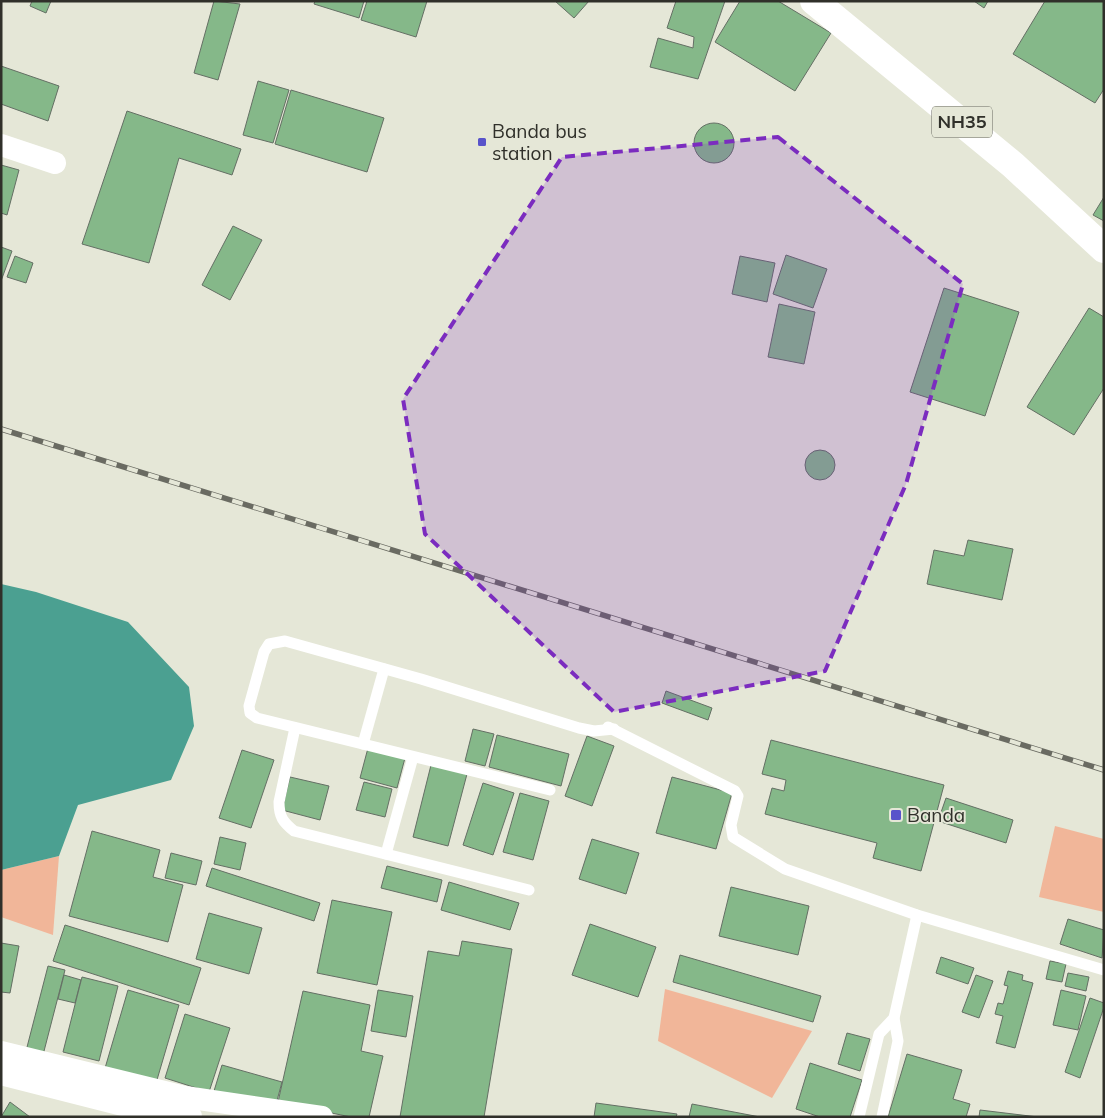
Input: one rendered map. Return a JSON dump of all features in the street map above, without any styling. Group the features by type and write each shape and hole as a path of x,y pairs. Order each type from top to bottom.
{"main road":[{"name":"NH35","path":"814,1 1013,165 1104,249"},
{"path":"1,1071 188,1117"}],"street":[{"path":"1,145 55,163"},
{"path":"1,1052 185,1097 322,1117"}],"lane":[{"path":"550,790 256,718 250,713 249,706 264,652 269,644 285,641 578,728 594,731 614,729"},
{"path":"363,744 384,669"},
{"path":"602,724 736,791 738,796 731,824 733,837 785,869 917,916 1104,970"},
{"path":"295,728 279,802 279,814 283,822 294,831 529,890"},
{"path":"386,854 413,757"},
{"path":"882,1117 898,1041 894,1018 917,916"},
{"path":"858,1117 879,1034 894,1018"}],"highlighted area":[{"path":"778,137 963,284 906,484 825,671 614,712 425,534 403,399 562,157"}],"shaded area":[{"path":"1055,826 1104,839 1104,912 1039,897"},
{"path":"59,856 53,935 1,917 1,870"},
{"path":"665,989 812,1031 772,1098 658,1041"}],"water":[{"path":"1,584 36,592 128,622 189,687 194,726 171,780 78,805 59,856 1,870"}],"building":[{"path":"32,1 51,1 46,13 30,6"},
{"path":"214,1 240,4 218,80 194,73"},
{"path":"315,1 364,1 359,18 314,4"},
{"path":"367,1 427,1 416,37 361,20"},
{"path":"555,1 589,1 574,18"},
{"path":"676,1 725,1 698,79 650,67 658,38 693,48 694,37 667,28"},
{"path":"740,1 778,1 831,33 795,91 715,42"},
{"path":"974,1 988,1 984,8"},
{"path":"1045,1 1104,1 1104,89 1095,103 1013,54"},
{"path":"1,66 59,86 48,121 1,104"},
{"path":"258,81 289,90 273,143 243,135"},
{"path":"291,90 384,118 367,172 275,144"},
{"path":"127,111 241,149 232,175 179,158 149,263 82,244"},
{"path":"710,123 718,123 725,126 731,132 734,143 731,154 725,160 718,163 710,163 703,160 697,154 694,147 694,139 697,132 703,126"},
{"path":"1,165 19,170 7,215 1,213"},
{"path":"1104,197 1104,221 1093,215"},
{"path":"233,226 262,240 230,300 202,285"},
{"path":"1,247 12,251 1,281"},
{"path":"786,255 827,269 813,308 773,294"},
{"path":"15,256 33,263 26,283 7,277"},
{"path":"740,256 775,263 767,302 732,294"},
{"path":"944,288 1019,312 985,416 910,392"},
{"path":"779,304 815,312 804,364 768,357"},
{"path":"1089,308 1104,317 1104,388 1074,435 1027,407"},
{"path":"820,450 831,454 835,465 831,476 820,480 809,476 805,465 809,454"},
{"path":"968,540 1013,549 1002,600 927,584 934,550 964,556"},
{"path":"666,691 712,708 708,720 662,703"},
{"path":"473,729 494,734 485,766 465,761"},
{"path":"497,735 569,754 561,786 489,767"},
{"path":"587,736 614,746 592,806 565,796"},
{"path":"771,740 944,785 921,871 873,858 877,843 765,814 772,788 784,791 786,780 762,774"},
{"path":"368,748 405,758 397,788 360,778"},
{"path":"242,750 274,760 251,828 219,818"},
{"path":"431,765 467,774 448,846 413,837"},
{"path":"290,777 329,786 320,820 282,810"},
{"path":"672,777 732,793 716,849 656,833"},
{"path":"364,782 392,789 385,817 356,810"},
{"path":"483,783 514,793 493,855 463,845"},
{"path":"520,793 549,801 533,860 503,852"},
{"path":"946,798 1013,820 1006,843 938,821"},
{"path":"92,831 160,850 153,877 183,885 168,942 69,916"},
{"path":"220,837 246,843 240,870 214,864"},
{"path":"592,839 639,853 626,894 579,879"},
{"path":"171,853 202,861 196,885 165,878"},
{"path":"387,866 442,880 437,902 381,888"},
{"path":"212,868 320,903 314,921 206,886"},
{"path":"449,882 519,903 510,930 441,910"},
{"path":"731,887 809,906 798,955 719,936"},
{"path":"332,900 392,912 377,985 317,973"},
{"path":"209,913 262,928 249,974 196,959"},
{"path":"1068,919 1104,930 1102,958 1060,944"},
{"path":"590,924 656,947 638,997 572,975"},
{"path":"65,925 201,968 189,1005 53,961"},
{"path":"462,941 512,949 484,1117 400,1117 428,951 459,956"},
{"path":"1,943 19,946 10,993 1,992"},
{"path":"680,955 821,996 813,1022 673,982"},
{"path":"941,957 974,968 968,984 936,973"},
{"path":"1050,961 1066,964 1062,982 1046,979"},
{"path":"48,966 65,970 43,1055 26,1051"},
{"path":"1008,971 1023,975 1022,980 1033,983 1015,1048 996,1043 1003,1016 995,1014 998,1003 1003,1004 1008,986 1004,985"},
{"path":"1068,973 1089,977 1086,991 1065,986"},
{"path":"64,975 81,980 75,1003 58,999"},
{"path":"976,975 993,981 979,1018 962,1012"},
{"path":"82,977 118,986 99,1061 63,1052"},
{"path":"128,990 179,1005 154,1090 103,1075"},
{"path":"378,990 413,996 406,1037 371,1031"},
{"path":"1061,990 1086,996 1078,1030 1053,1025"},
{"path":"303,991 370,1005 361,1051 383,1056 369,1117 351,1117 278,1102"},
{"path":"1090,998 1104,1003 1104,1007 1080,1078 1065,1072"},
{"path":"185,1014 230,1028 209,1092 165,1078"},
{"path":"847,1033 870,1039 860,1071 838,1064"},
{"path":"907,1054 962,1070 953,1099 970,1104 966,1117 888,1117"},
{"path":"810,1063 862,1080 850,1117 820,1117 796,1109"},
{"path":"222,1065 282,1082 275,1108 214,1091"},
{"path":"10,1102 30,1117 1,1117"},
{"path":"596,1103 677,1114 676,1117 594,1117"},
{"path":"692,1104 760,1117 689,1117"},
{"path":"980,1110 1038,1117 979,1117"}],"railway":[{"path":"1,429 1104,770"}],"place":[{"name":"Banda bus station","path":"482,142"},
{"name":"Banda","path":"896,815"}]}
